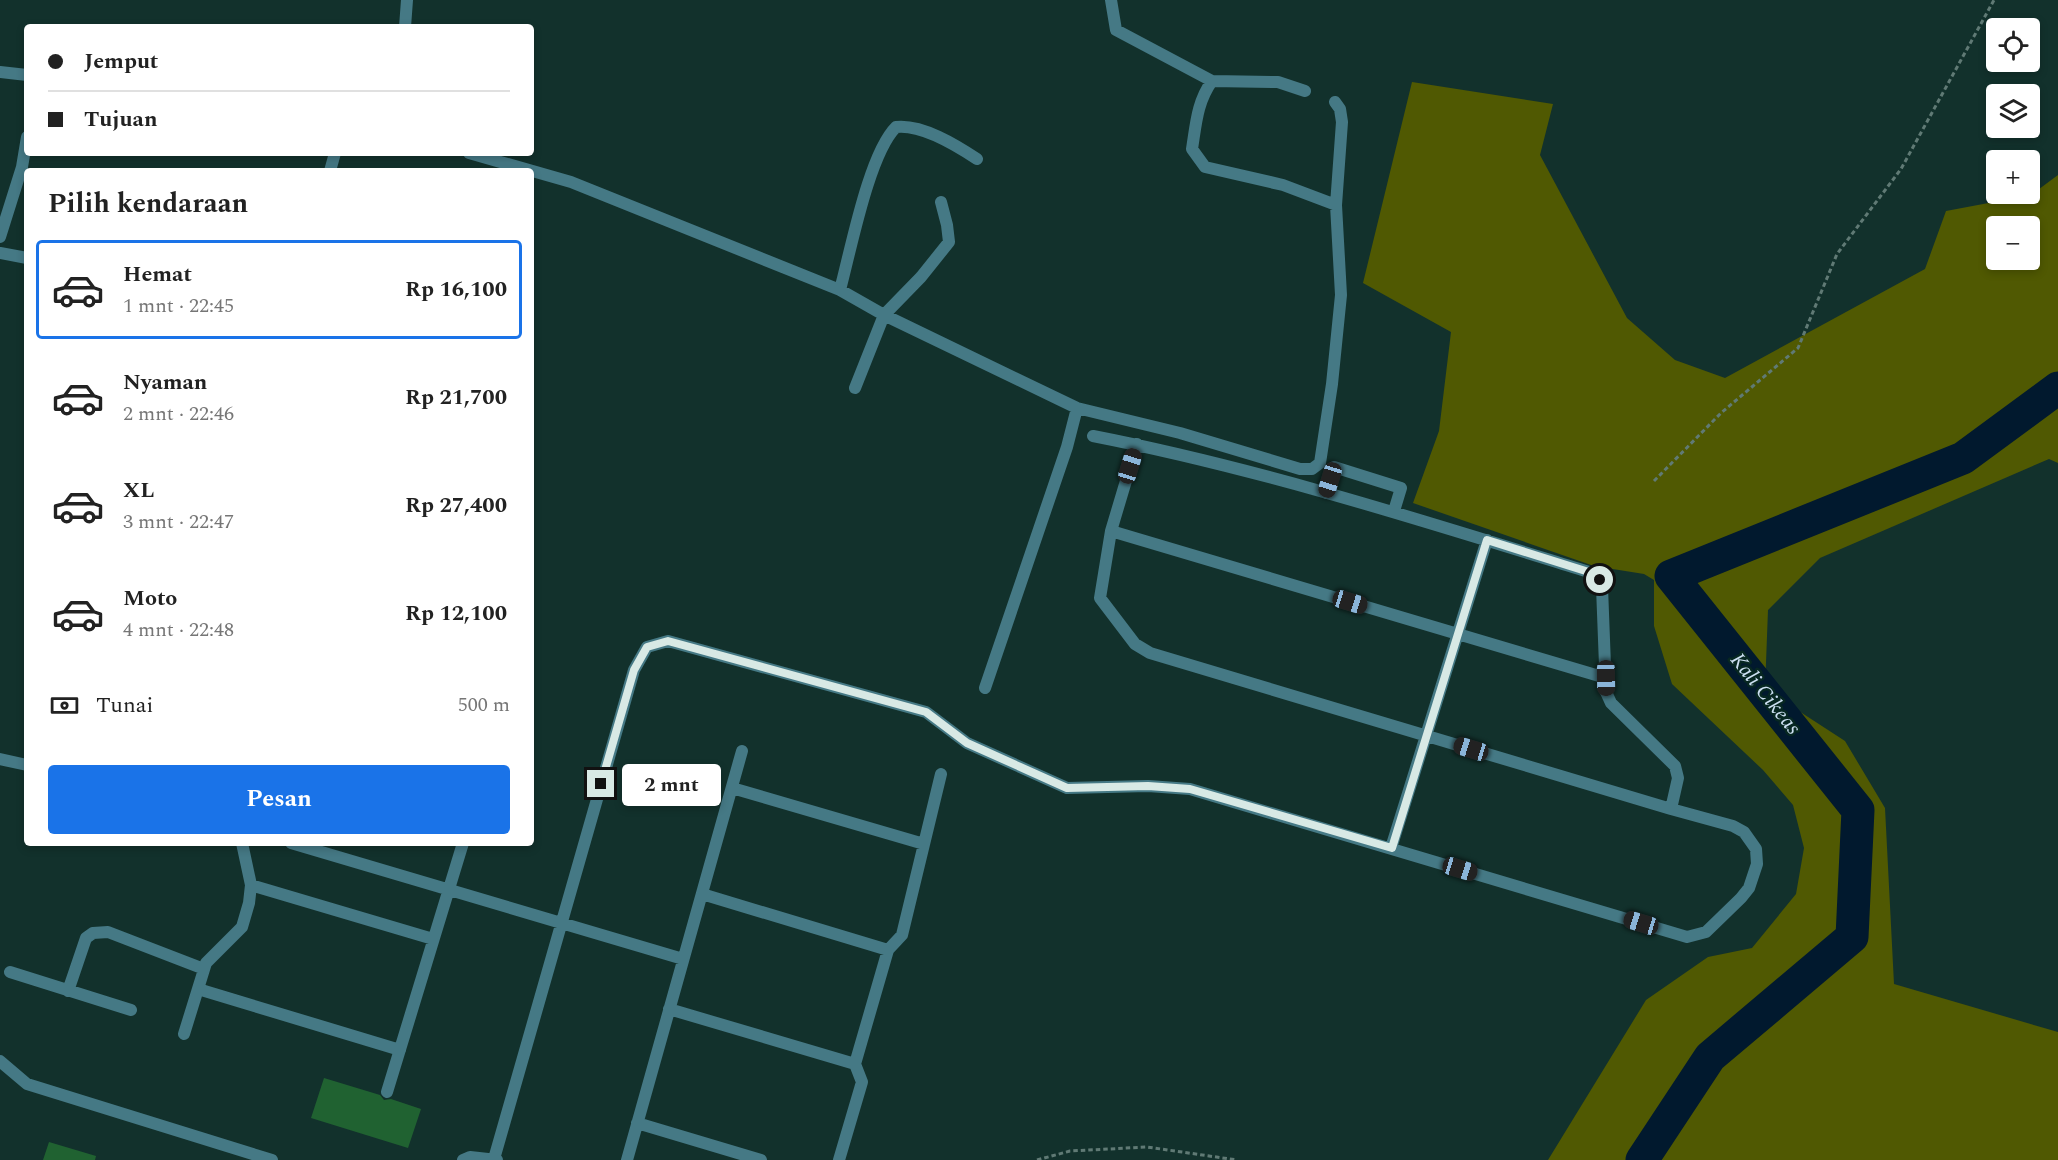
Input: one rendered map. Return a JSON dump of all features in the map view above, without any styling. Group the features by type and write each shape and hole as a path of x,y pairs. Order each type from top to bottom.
{"street":[{"path":"405,24 407,0"},
{"path":"1111,0 1116,30 1212,81 1278,82 1305,91"},
{"path":"0,72 24,75"},
{"path":"1212,81 1203,93 1198,107 1192,149 1205,167 1283,185 1336,205"},
{"path":"534,171 571,182 840,290 884,315 1077,408 1180,433 1300,469 1312,469 1320,463 1332,384 1341,295 1336,205 1342,122 1340,109 1335,102"},
{"path":"840,290 882,144 896,127 906,126 954,143 977,159"},
{"path":"0,237 24,155"},
{"path":"480,156 522,168"},
{"path":"855,388 884,315 921,277 949,242 941,202"},
{"path":"0,253 24,257"},
{"path":"985,688 1067,447 1077,408"},
{"path":"1093,436 1137,444 1394,511 1592,573 1600,580 1602,587 1606,692 1611,703 1675,766 1678,778 1671,809"},
{"path":"463,1160 470,1157 496,1159 634,670 647,647 668,641 926,712 967,743 1067,788 1148,786 1190,789 1687,937 1706,932 1749,888 1757,864 1756,849 1744,832 1733,826 1150,653 1135,644 1100,598 1111,531 1137,444"},
{"path":"1326,493 1334,467 1401,488 1394,511"},
{"path":"1111,531 1606,678"},
{"path":"1392,848 1487,540"},
{"path":"627,1160 742,750"},
{"path":"0,759 24,764"},
{"path":"839,1160 862,1082 855,1064 888,950 902,935 941,774"},
{"path":"732,788 924,844"},
{"path":"184,1034 206,963 242,927 249,903 251,885 243,846"},
{"path":"301,846 562,921 683,959"},
{"path":"387,1092 462,846"},
{"path":"251,885 434,939"},
{"path":"702,894 888,950"},
{"path":"68,991 86,938 93,933 108,932 204,969"},
{"path":"10,972 131,1010"},
{"path":"198,989 400,1050"},
{"path":"669,1009 855,1064"},
{"path":"0,1061 27,1084 272,1160"},
{"path":"637,1123 761,1160"}],"path":[{"path":"1654,481 1721,413 1798,348 1837,254 1901,169 1994,0"},
{"path":"1037,1160 1070,1151 1147,1147 1237,1160"}],"green space":[{"path":"1412,82 1553,104 1540,155 1627,318 1675,360 1725,378 1925,269 1946,211 1986,203 2040,204 2040,188 2058,175 2058,463 2049,459 1820,558 1768,610 1765,689 1845,741 1885,808 1894,984 2058,1032 2058,1160 1548,1160 1646,1000 1708,957 1752,948 1796,894 1804,848 1793,805 1763,770 1672,684 1654,626 1654,580 1644,574 1594,566 1413,503 1439,431 1451,332 1363,283"}],"building":[{"path":"324,1078 380,1095 384,1100 391,1099 421,1109 408,1148 311,1118"},
{"path":"49,1142 96,1156 95,1160 43,1160"}],"waterway":[{"name":"Kali Cikeas","path":"1642,1160 1710,1057 1852,937 1858,810 1671,576 1963,458 2058,388"}],"route":[{"path":"601,784 634,670 647,647 668,641 926,712 967,743 1067,788 1148,786 1190,789 1392,848 1487,540 1592,573 1600,580"}]}
